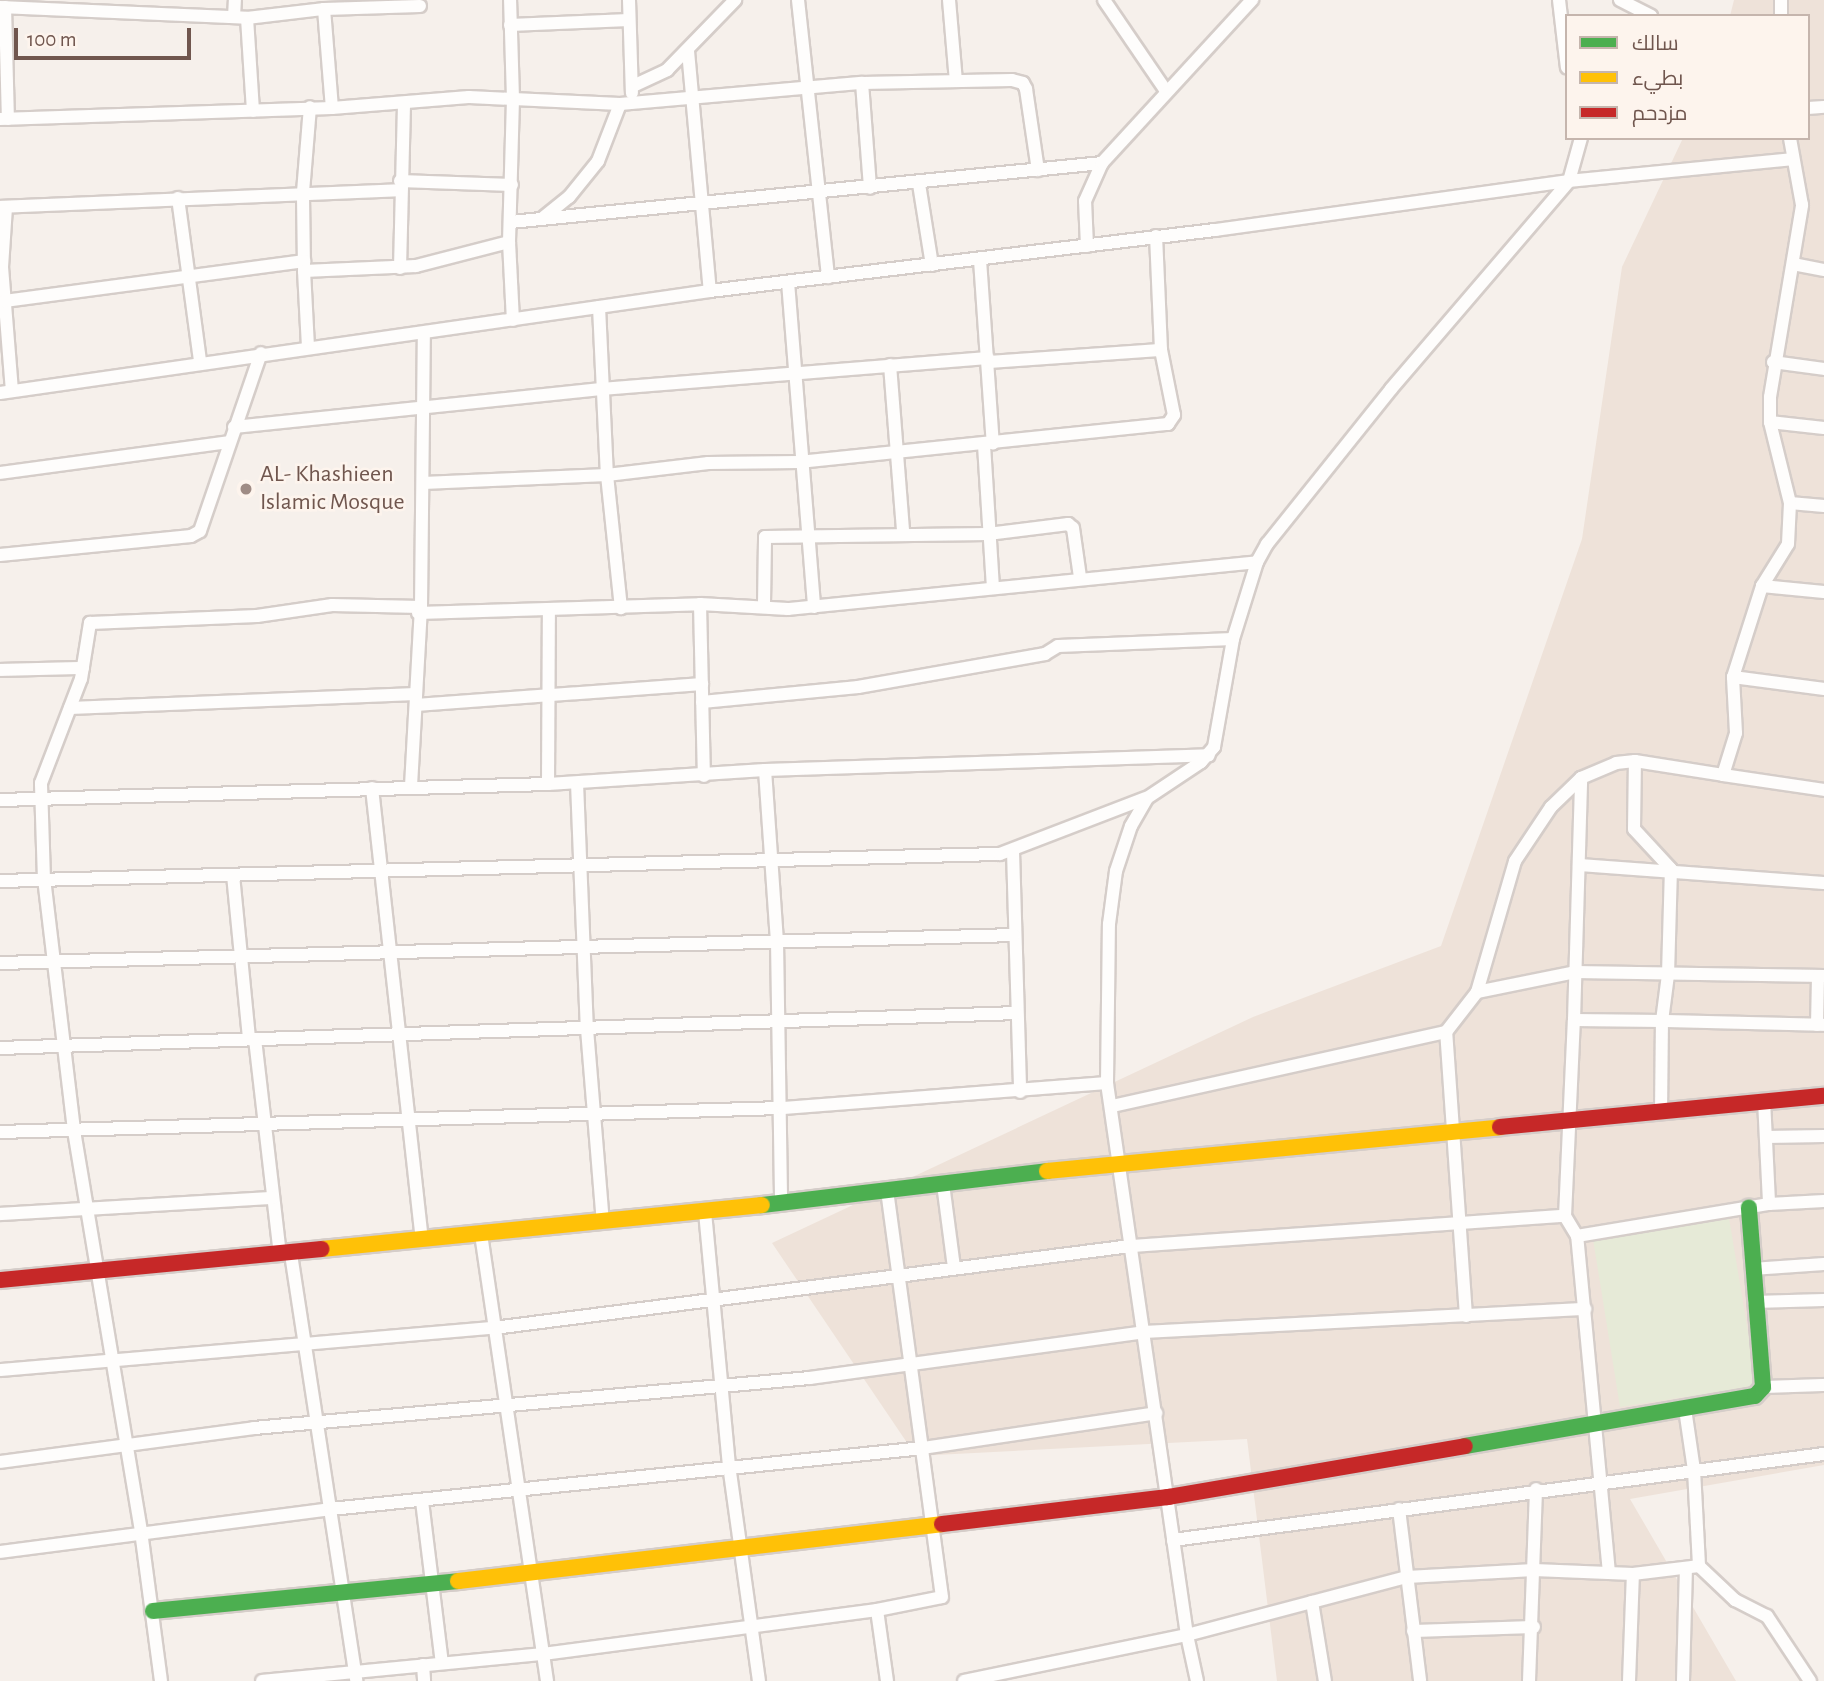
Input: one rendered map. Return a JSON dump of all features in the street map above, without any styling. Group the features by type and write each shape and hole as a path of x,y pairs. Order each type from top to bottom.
{"street":[{"path":"234,0 241,18 253,111"},
{"path":"510,0 513,99 509,242 513,320"},
{"path":"544,218 569,197 598,161 633,86 629,0"},
{"path":"633,86 667,70 735,0"},
{"path":"799,0 817,195 828,277"},
{"path":"949,0 956,81"},
{"path":"1104,0 1166,91"},
{"path":"1087,246 1085,201 1102,163 1252,0"},
{"path":"1559,0 1565,51"},
{"path":"1620,0 1647,14"},
{"path":"420,6 324,9 241,18 2,7 4,119 332,108 469,97 626,102 692,94 862,83 1023,83 1038,170"},
{"path":"324,9 332,108"},
{"path":"510,25 629,20"},
{"path":"688,51 710,291"},
{"path":"862,83 870,188"},
{"path":"400,268 399,186 404,103"},
{"path":"308,347 303,192 310,107"},
{"path":"0,881 382,872 1013,850 1147,798 1209,755 1228,686 1233,639 1257,562 1391,389 1569,181 1580,140"},
{"path":"1723,775 1736,733 1733,677 1762,586 1788,544 1790,503 1770,422 1773,362 1793,264 1802,193 1790,140"},
{"path":"512,185 399,186 3,207 6,392 200,361 424,334 710,291 980,260 1569,181 1793,159"},
{"path":"511,222 817,195 1102,163"},
{"path":"919,184 932,265"},
{"path":"178,198 200,361"},
{"path":"423,483 607,475 708,463 799,463 988,445 1171,422 1174,415 1161,350 1156,236"},
{"path":"3,293 188,273 304,266 400,268 509,242"},
{"path":"980,260 988,360 988,534 993,587"},
{"path":"1793,264 1824,270"},
{"path":"788,282 799,463 814,607"},
{"path":"599,307 607,475 621,608"},
{"path":"411,786 420,610 424,334"},
{"path":"234,427 601,389 890,365 1161,350"},
{"path":"0,555 191,536 205,523 228,442 261,353"},
{"path":"1773,362 1824,369"},
{"path":"890,365 903,532"},
{"path":"1770,422 1824,428"},
{"path":"0,473 228,442"},
{"path":"1790,503 1824,506"},
{"path":"764,604 763,538 903,532 988,534 1071,525 1080,577"},
{"path":"162,1681 114,1359 74,1130 44,880 38,797 83,668 89,626 93,623 257,616 332,605 420,610 549,611 700,604 814,607 1080,577 1257,562"},
{"path":"1762,586 1824,592"},
{"path":"700,604 704,776"},
{"path":"548,784 549,611"},
{"path":"702,702 858,687 1041,655 1058,646 1233,639"},
{"path":"0,670 83,668"},
{"path":"1733,677 1824,689"},
{"path":"71,708 549,694 702,684"},
{"path":"0,800 577,783 765,770 1209,755"},
{"path":"1635,761 1634,829 1671,869 1668,975 1662,1021 1661,1113"},
{"path":"1112,1106 1446,1032 1476,992 1515,861 1550,807 1581,778 1616,763 1635,761 1824,790"},
{"path":"765,770 777,941 783,1108 781,1204"},
{"path":"1581,778 1571,1122 1565,1216 1577,1236 1603,1480 1609,1573"},
{"path":"577,783 587,1029 603,1222"},
{"path":"372,788 411,1116 422,1240"},
{"path":"1147,798 1131,826 1112,898 1107,1083 1187,1635 1198,1681"},
{"path":"1013,850 1015,1013 1020,1092"},
{"path":"1579,865 1671,869 1824,883"},
{"path":"233,875 240,957 273,1198 304,1342 356,1676"},
{"path":"0,963 584,944 1014,935"},
{"path":"1476,992 1575,972 1821,976 1821,1025 1574,1020"},
{"path":"0,1048 401,1033 779,1024 1015,1013"},
{"path":"1446,1032 1466,1316"},
{"path":"0,1132 411,1116 783,1108 1020,1092 1107,1083"},
{"path":"0,1280 100,1273 705,1212 1118,1163 1824,1096"},
{"path":"1764,1100 1769,1204"},
{"path":"1766,1137 1824,1136"},
{"path":"943,1184 954,1267"},
{"path":"262,1681 356,1676 423,1665 543,1654 877,1610 942,1597 923,1448 908,1364 887,1191"},
{"path":"0,1214 273,1198"},
{"path":"1577,1236 1769,1204 1824,1201"},
{"path":"1749,1208 1754,1302 1763,1387"},
{"path":"705,1212 729,1465 759,1681"},
{"path":"0,1370 304,1342 494,1328 1131,1246 1458,1220 1565,1216"},
{"path":"481,1234 547,1681"},
{"path":"1752,1269 1824,1264"},
{"path":"1754,1302 1824,1300"},
{"path":"0,1462 317,1422 508,1408 722,1387 1145,1332 1585,1309"},
{"path":"153,1611 739,1550 1168,1497 1596,1421 1685,1409 1755,1396 1763,1387 1824,1385"},
{"path":"1683,1681 1692,1567 1694,1470 1685,1409"},
{"path":"0,1552 141,1531 331,1509 729,1465 923,1448 1156,1413"},
{"path":"1173,1540 1603,1480 1824,1454"},
{"path":"1529,1681 1534,1627 1536,1489"},
{"path":"422,1501 442,1663"},
{"path":"1399,1509 1420,1681"},
{"path":"964,1681 1187,1635 1407,1577 1534,1570 1633,1574 1692,1567 1735,1600 1767,1616 1810,1681"},
{"path":"1629,1681 1633,1574"},
{"path":"1312,1602 1325,1681"},
{"path":"877,1610 887,1681"},
{"path":"1413,1631 1534,1627"},
{"path":"423,1665 424,1681"}],"shaded area":[{"path":"1734,0 1824,0 1824,1465 1630,1499 1736,1681 1277,1681 1247,1439 916,1456 772,1243 1253,1017 1441,946 1582,539 1622,267 1682,140 1810,140 1810,14 1730,14"}],"green space":[{"path":"1729,1218 1757,1386 1620,1407 1593,1239"}],"traffic: fast":[{"path":"762,1205 1047,1171"},
{"path":"1465,1446 1755,1396 1763,1387 1749,1208"},
{"path":"153,1611 458,1581"}],"traffic: slow":[{"path":"1047,1171 1500,1127"},
{"path":"322,1249 762,1205"},
{"path":"458,1581 942,1524"}],"traffic: jam":[{"path":"1500,1127 1824,1096"},
{"path":"0,1280 322,1249"},
{"path":"942,1524 1168,1497 1465,1446"}],"place":[{"name":"AL- Khashieen Islamic Mosque","path":"246,489"}]}
